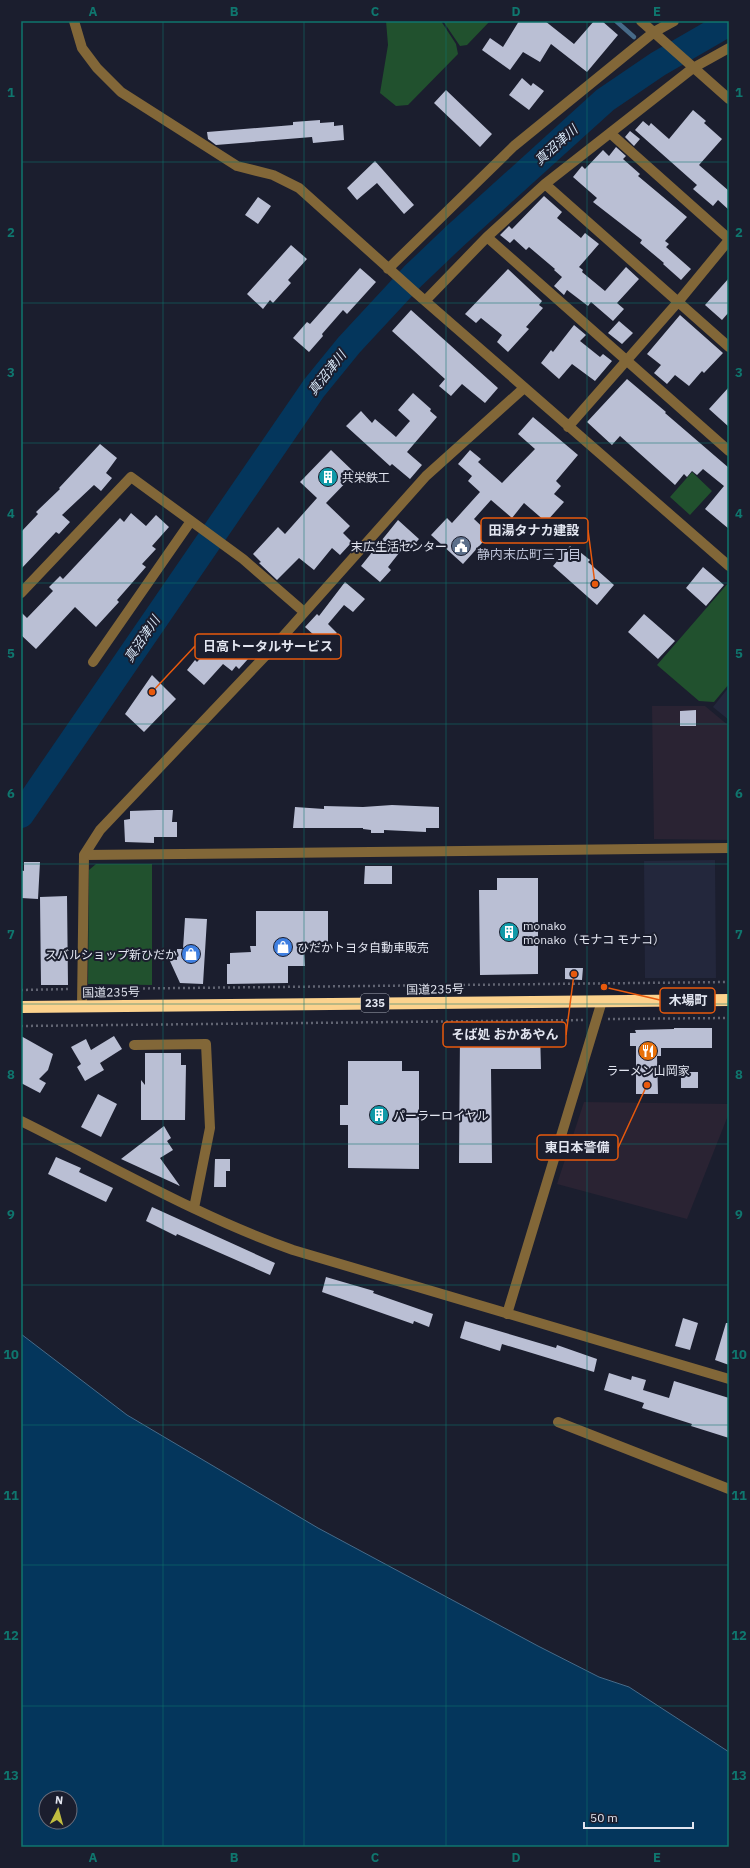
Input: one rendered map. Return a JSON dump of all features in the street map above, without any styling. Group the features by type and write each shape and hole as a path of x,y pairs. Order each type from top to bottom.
{"highway":[{"name":"国道235号","path":"21,1007 729,1000"}],"street":[{"path":"74,21 82,48 97,68 121,92 237,166 273,175 300,188 398,278 729,566"},
{"path":"642,21 729,99"},
{"path":"388,269 514,146 654,32 674,21"},
{"path":"425,301 487,237 545,184 610,134 690,64 729,48"},
{"path":"568,427 678,302 729,240 610,134"},
{"path":"545,184 729,347"},
{"path":"487,237 729,451"},
{"path":"82,1006 84,855 100,830 269,652 426,476 524,388"},
{"path":"21,592 131,477 243,559 304,612"},
{"path":"93,662 191,521"},
{"path":"84,855 729,848"},
{"path":"507,1314 602,1001"},
{"path":"134,1045 206,1044 210,1128 194,1208"},
{"path":"21,1121 194,1208 262,1239 292,1250 729,1379"},
{"path":"558,1422 729,1489"}],"path":[{"path":"21,990 729,982"},
{"path":"21,1026 729,1018"}],"shaded area":[{"path":"729,687 729,720 713,707"},
{"path":"652,706 705,706 729,726 729,840 654,839"},
{"path":"715,860 716,978 645,978 644,861"},
{"path":"584,1102 729,1104 729,1113 687,1219 557,1184"}],"green space":[{"path":"386,21 441,21 456,44 458,54 408,105 396,106 380,93 388,45"},
{"path":"443,21 490,21 467,45 460,46"},
{"path":"692,472 712,491 690,515 670,497"},
{"path":"729,582 729,684 714,702 699,701 657,665"},
{"path":"96,864 152,864 152,985 88,984 89,870"}],"water":[{"path":"21,1334 127,1415 318,1528 538,1646 599,1677 629,1687 729,1752 729,1847 21,1847"}],"building":[{"path":"519,21 545,21 574,44 594,21 602,21 618,35 587,72 551,44 540,62 523,52 510,70 482,50 490,38 503,47"},
{"path":"522,78 531,86 533,83 544,91 529,110 509,95"},
{"path":"446,90 492,134 480,147 434,103"},
{"path":"693,110 706,121 704,123 722,139 699,165 729,191 729,210 718,200 713,206 693,189 697,185 635,130 643,121 649,126 651,123 669,139"},
{"path":"320,120 320,123 334,122 334,126 343,125 344,140 313,143 312,137 216,145 208,139 207,132 293,125 293,122"},
{"path":"630,131 640,139 634,146 625,137"},
{"path":"616,147 626,156 623,159 640,174 638,176 687,217 665,241 669,244 666,247 691,269 681,280 663,264 664,263 640,243 642,240 593,202 597,198 573,177 582,166 585,169 603,150 609,156"},
{"path":"375,161 414,205 404,214 377,183 357,200 347,188"},
{"path":"544,196 562,212 557,218 581,238 585,233 599,244 579,267 583,270 582,272 605,291 626,267 639,279 617,303 624,309 613,321 591,302 588,306 567,290 564,295 554,286 562,277 554,270 555,269 529,247 526,250 514,239 510,243 500,235 509,226 512,229"},
{"path":"258,197 271,206 258,224 245,215"},
{"path":"291,245 307,259 288,280 291,283 273,303 270,300 263,309 247,294"},
{"path":"360,268 376,282 347,314 343,310 322,334 323,336 309,352 293,338 307,322 310,324"},
{"path":"508,269 542,301 539,305 543,308 526,327 529,329 508,352 497,342 502,335 481,318 476,323 465,314"},
{"path":"729,278 729,312 722,320 705,305"},
{"path":"411,310 498,388 485,403 462,384 451,396 439,386 445,379 392,331"},
{"path":"680,315 723,353 704,373 702,371 689,386 675,375 667,384 654,373 661,365 647,354"},
{"path":"619,321 633,333 622,344 608,333"},
{"path":"574,325 586,335 580,341 600,357 603,354 612,361 595,381 572,364 559,379 541,363 551,350 553,352"},
{"path":"627,379 729,468 729,529 705,509 724,486 703,469 697,475 692,471 687,477 684,474 675,485 620,436 612,445 587,422"},
{"path":"729,387 729,427 709,409"},
{"path":"413,393 431,409 430,411 437,417 407,452 422,465 410,479 392,464 390,466 346,426 361,411 372,423 375,419 396,437 410,421 398,410"},
{"path":"533,417 578,455 556,481 561,486 554,494 564,502 546,522 524,503 512,518 491,500 474,519 490,534 463,564 431,535 447,518 452,523 480,492 468,481 472,476 458,464 470,450 481,459 478,462 502,483 535,449 518,434"},
{"path":"100,444 117,458 106,473 112,478 101,491 94,485 62,515 70,522 59,534 56,532 21,569 21,532 38,514 36,512 60,489 59,488"},
{"path":"331,450 355,473 326,503 350,526 343,533 352,542 340,555 332,548 314,570 299,558 277,580 259,563 261,562 253,554 278,527 285,534 317,498 300,482"},
{"path":"131,513 146,526 156,515 169,527 152,546 156,549 142,564 146,567 117,600 119,602 96,627 75,607 36,649 21,635 21,612 27,618 53,591 49,587 60,576 63,579 120,518 124,522"},
{"path":"398,520 419,539 408,552 403,548 388,567 391,570 380,582 361,566"},
{"path":"570,546 578,554 580,552 590,560 588,562 614,585 597,605 553,566"},
{"path":"703,567 724,585 706,606 686,588"},
{"path":"345,582 365,599 353,612 344,605 328,624 337,633 325,645 305,627 317,614 319,616"},
{"path":"644,614 675,641 658,659 628,632"},
{"path":"222,635 248,659 239,669 236,666 232,671 223,664 204,685 187,670 195,660 197,662"},
{"path":"152,675 176,699 144,732 125,714"},
{"path":"696,710 696,726 680,726 680,711"},
{"path":"392,805 439,807 439,828 426,828 426,832 384,830 384,833 371,833 371,830 363,828 293,828 295,807 324,809 324,806 363,807"},
{"path":"173,810 172,822 177,822 177,837 154,837 154,843 125,842 124,820 130,819 130,811"},
{"path":"24,862 40,862 38,899 21,898 21,870 24,871"},
{"path":"365,866 392,866 392,884 364,884"},
{"name":"monako monako（モナコ モナコ）","path":"497,878 538,878 538,974 480,975 479,890 497,890"},
{"path":"67,896 68,985 41,985 40,897"},
{"name":"ひだかトヨタ自動車販売","path":"256,911 328,911 328,942 315,942 315,948 304,948 305,966 288,966 288,983 227,984 227,964 230,964 230,953 251,952 250,946 256,946"},
{"name":"スバルショップ新ひだか","path":"185,918 207,919 203,984 180,983 169,959 177,960 177,949 183,949"},
{"path":"565,968 583,968 582,980 565,979"},
{"path":"712,1028 712,1048 661,1048 661,1056 657,1056 658,1094 636,1094 636,1046 630,1046 630,1033 636,1033 635,1030"},
{"path":"540,1032 541,1069 491,1069 492,1163 459,1163 460,1035"},
{"path":"21,1036 53,1054 48,1070 39,1079 46,1083 40,1093 21,1083"},
{"path":"114,1036 122,1049 100,1063 104,1070 85,1081 77,1067 81,1064 71,1047 86,1039 91,1050"},
{"path":"145,1053 181,1053 181,1065 186,1065 185,1120 141,1120 141,1080 145,1085"},
{"name":"パーラーロイヤル","path":"348,1061 402,1061 402,1071 419,1071 419,1169 348,1168 348,1125 340,1125 340,1105 348,1105"},
{"path":"681,1072 698,1072 698,1088 681,1088"},
{"path":"98,1094 117,1104 101,1137 81,1127"},
{"path":"164,1126 171,1138 167,1141 173,1150 160,1158 180,1186 121,1159"},
{"path":"56,1157 81,1168 79,1172 113,1188 106,1202 48,1174"},
{"path":"215,1159 230,1159 230,1171 226,1171 226,1187 214,1187"},
{"path":"152,1207 275,1263 270,1275 177,1234 176,1236 146,1221"},
{"path":"326,1277 374,1291 373,1293 433,1314 429,1327 414,1321 413,1324 322,1292"},
{"path":"683,1318 698,1323 690,1350 675,1346"},
{"path":"465,1321 556,1348 557,1345 597,1359 594,1372 502,1344 500,1351 460,1338"},
{"path":"726,1323 729,1323 729,1365 715,1360"},
{"path":"609,1373 631,1380 632,1376 646,1380 643,1390 669,1398 674,1381 729,1398 729,1438 642,1408 644,1403 604,1390"}],"waterway":[{"path":"616,21 634,37"},
{"name":"真沼津川","path":"21,815 314,388 349,345 413,276 605,100 658,64 729,23"},
{"name":"真沼津川","path":"653,58 658,64"}],"place":[{"name":"共栄鉄工","path":"328,477"},
{"name":"末広生活センター","path":"461,546"},
{"name":"田湯タナカ建設","path":"595,584"},
{"name":"日高トータルサービス","path":"152,692"},
{"name":"monako monako（モナコ モナコ）","path":"509,932"},
{"name":"ひだかトヨタ自動車販売","path":"283,947"},
{"name":"スバルショップ新ひだか","path":"191,954"},
{"name":"そば処 おかあやん","path":"574,974"},
{"name":"木場町","path":"604,987"},
{"name":"ラーメン山岡家","path":"648,1051"},
{"name":"東日本警備","path":"647,1085"},
{"name":"パーラーロイヤル","path":"379,1115"}],"district":[{"name":"静内末広町三丁目","path":"529,554"}]}
